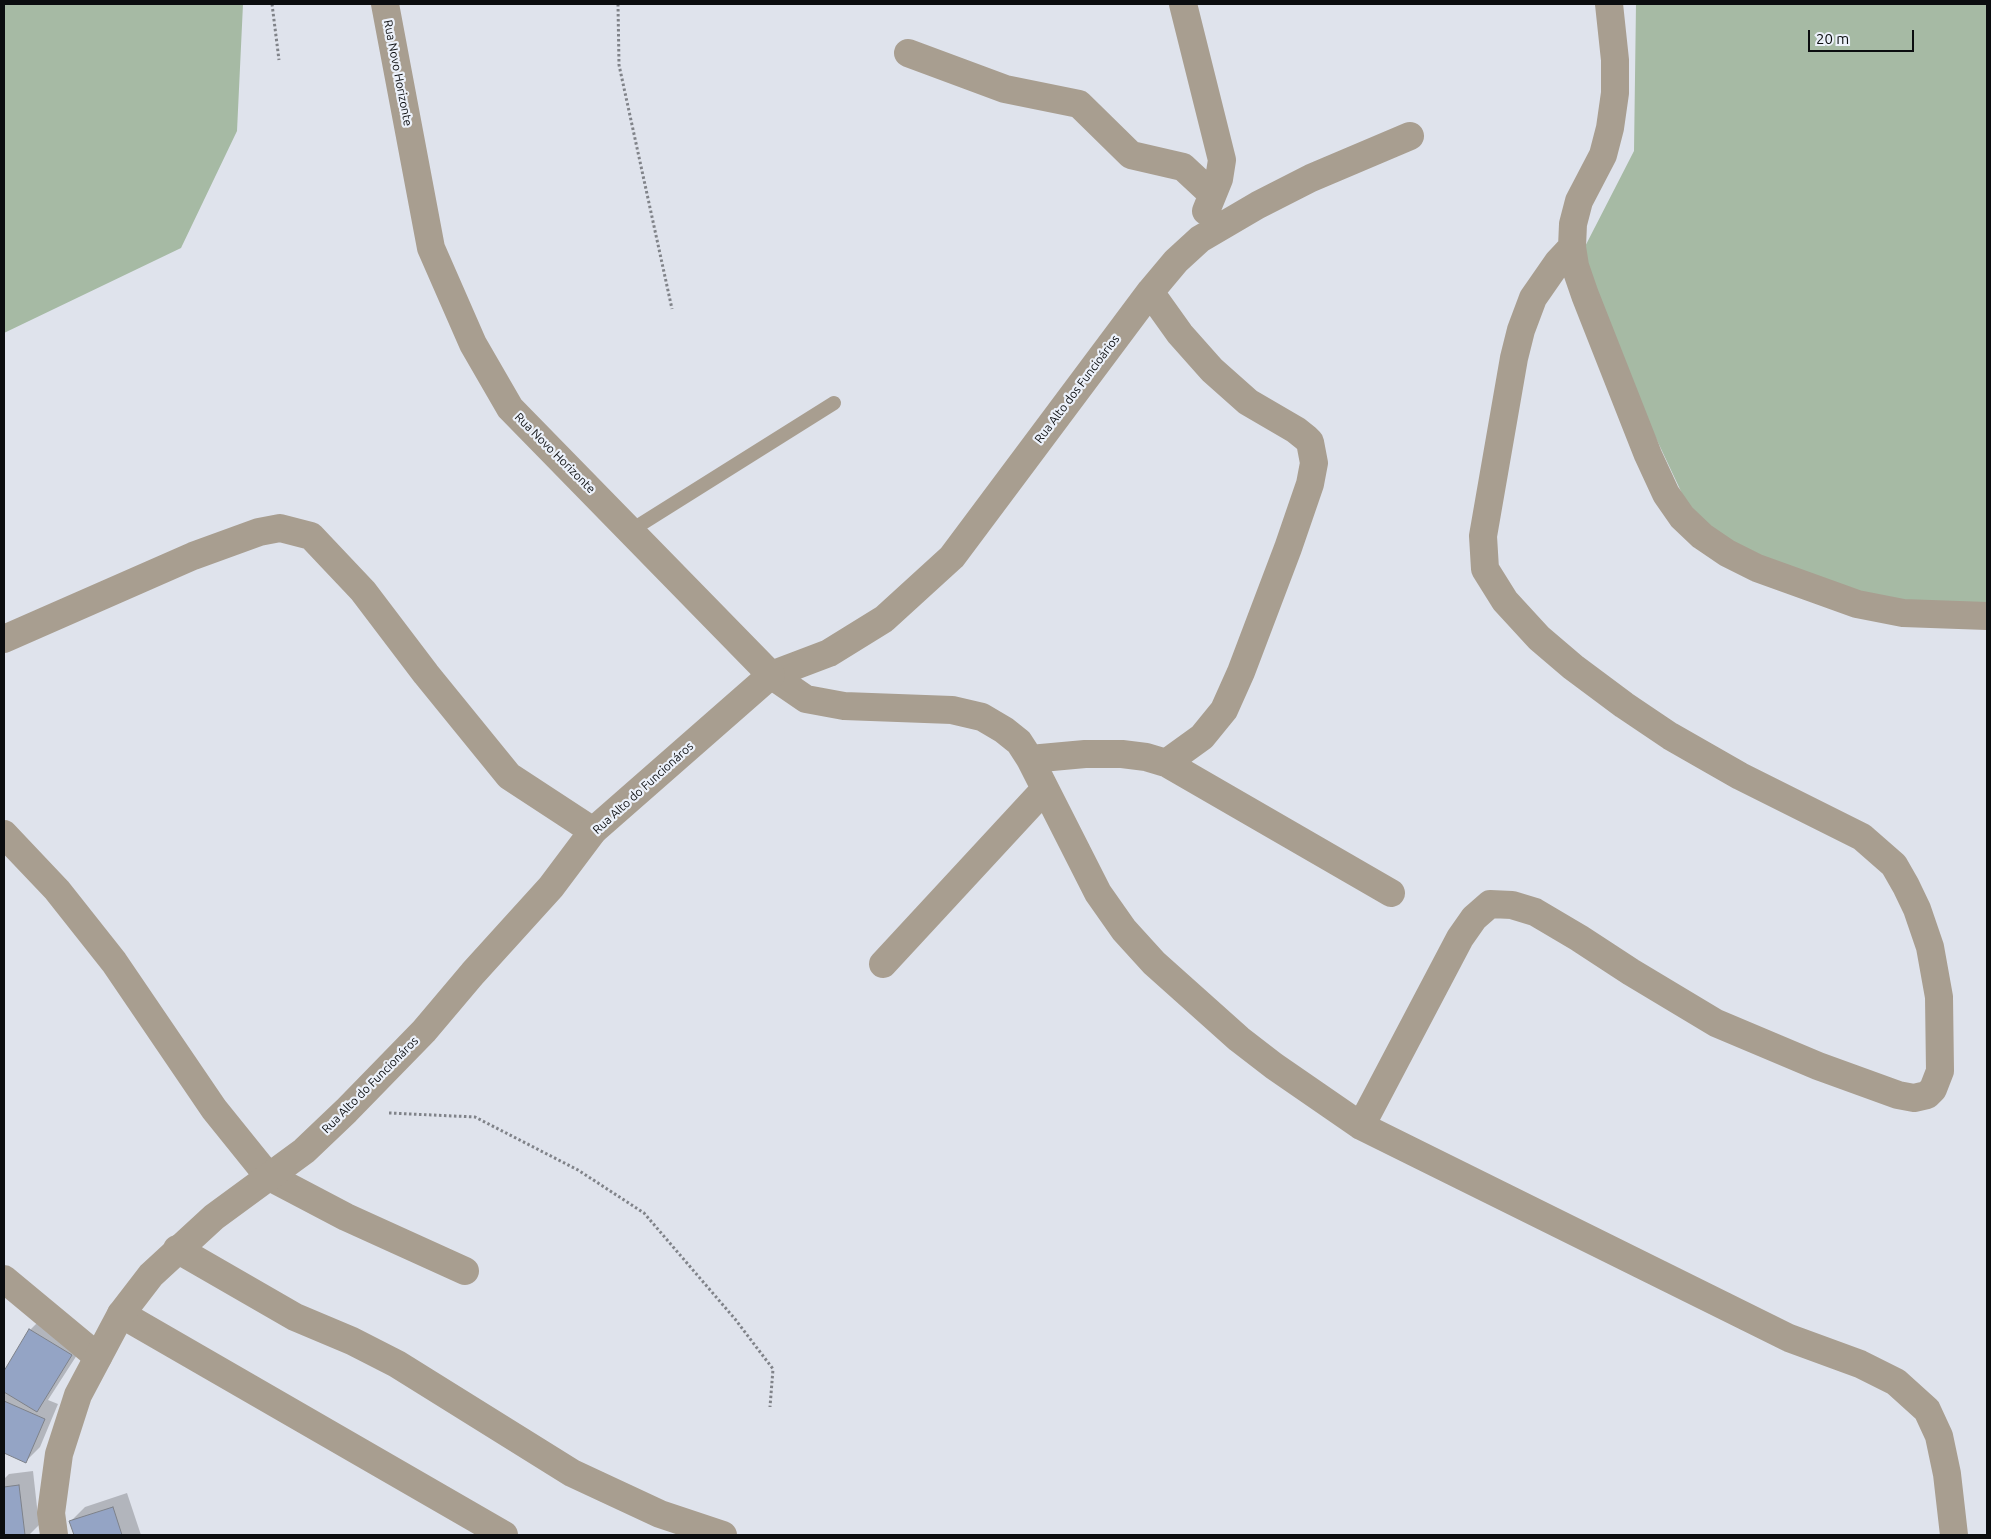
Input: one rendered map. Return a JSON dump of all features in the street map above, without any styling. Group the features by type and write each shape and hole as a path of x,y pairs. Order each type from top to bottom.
{"street":[{"name":"Rua Novo Horizonte","path":"385,4 431,248 473,344 510,408 771,675 806,699 844,706 952,710 982,717 1004,730 1019,742 1030,758 1098,893 1124,930 1154,963 1196,1002 1260,1056 1361,1126 1789,1338 1860,1364 1896,1382 1927,1410 1939,1436 1947,1474 1954,1535"},
{"path":"1183,4 1222,160 1219,179 1212,194 1200,239"},
{"path":"1609,4 1615,60 1615,93 1610,128 1603,155 1579,202 1573,224 1572,247 1575,266 1582,288 1648,455 1666,494 1682,517 1702,536 1757,568 1857,604 1903,612 1987,616"},
{"path":"908,53 1005,89 1079,104 1131,155 1183,167 1212,194"},
{"name":"Rua Alto dos Funcioários","path":"771,675 829,653 884,619 952,557 1150,292 1176,261 1200,239 1258,205 1311,178 1410,136"},
{"path":"1361,1126 1460,938 1474,918 1490,904 1512,904 1535,912 1716,1023 1818,1066 1898,1095 1914,1098 1927,1095 1933,1089 1940,1071 1939,997 1930,947 1917,910 1894,865 1862,838 1740,776 1670,736 1624,705 1573,668 1539,638 1505,602 1485,569 1483,536 1514,358 1521,330 1533,298 1558,262 1572,247"},
{"path":"1150,292 1190,347 1212,370 1248,402 1296,430 1310,442 1314,463 1310,484 1281,566 1241,672 1224,710 1202,737 1166,763"},
{"path":"4,639 194,556 259,532 280,528 310,536 363,591 426,674 509,776 593,831"},
{"name":"Rua Alto do Funcionáros","path":"54,1535 51,1513 59,1454 78,1395 121,1314 151,1275 177,1249 214,1217 304,1151 346,1112 424,1031 473,973 551,887 593,831 771,675"},
{"path":"1030,758 1085,754 1122,754 1146,756 1166,763 1390,893"},
{"path":"883,964 1046,789"},
{"path":"4,834 57,890 114,962 214,1109 268,1176 364,1225 465,1271"},
{"path":"177,1249 295,1318 352,1341 397,1364 572,1473 660,1514 723,1535"},
{"path":"4,1280 98,1357"},
{"path":"121,1314 504,1535"}],"lane":[{"path":"630,531 834,403"}],"path":[{"path":"272,4 278,60"},
{"path":"618,4 619,65 672,309"},
{"path":"346,1112 476,1117 578,1170 644,1213 735,1319 773,1369 770,1407"}],"green space":[{"path":"4,4 243,4 237,131 181,248 4,333"},
{"path":"1636,4 1987,4 1987,608 1837,597 1702,536 1575,266 1634,151"}],"building":[{"path":"29,1329 72,1355 37,1412 4,1392 4,1371"},
{"path":"4,1401 45,1419 26,1463 4,1453"},
{"path":"19,1485 25,1535 4,1535 4,1487"},
{"path":"113,1507 122,1535 74,1535 69,1521"}]}
